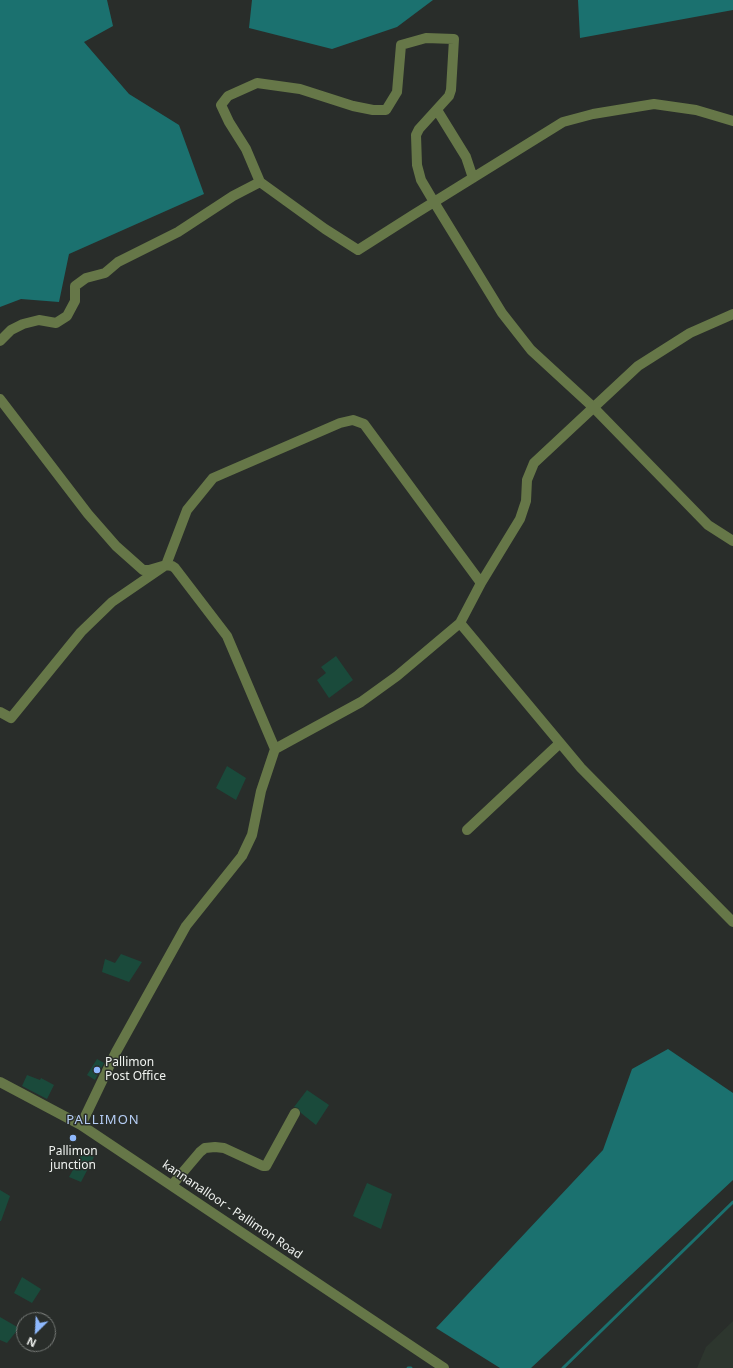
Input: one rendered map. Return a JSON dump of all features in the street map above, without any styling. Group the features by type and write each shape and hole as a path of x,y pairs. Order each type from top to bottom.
{"street":[{"path":"733,121 696,110 654,104 593,114 564,122 434,202 358,250 325,229 260,182 246,149 229,122 221,105 228,96 245,87 257,83 287,87 322,95 353,106 373,110 386,110 397,92 401,46 426,38 454,39 451,90 446,100 419,129 416,135 418,172 434,202 502,312 532,350 593,407 708,525 733,541"},
{"path":"437,110 466,157 473,178"},
{"path":"0,341 11,330 23,324 39,320 56,323 67,316 75,301 75,286 86,278 104,273 118,262 178,232 228,199 260,182"},
{"path":"275,749 361,702 397,676 460,624 481,583 520,520 526,501 527,480 534,463 638,366 690,333 733,314"},
{"path":"0,399 88,514 116,546 143,570 149,570 166,565 175,568 227,636 275,749 261,791 252,836 242,856 186,926 116,1052 81,1124"},
{"path":"0,712 11,718 86,627 112,602 166,565 187,510 213,478 340,423 354,420 364,424 481,583"},
{"path":"460,624 581,768 733,922"},
{"path":"467,830 560,743"},
{"name":"kannanalloor - Pallimon Road","path":"0,1082 81,1124 444,1368"},
{"path":"172,1185 205,1148 224,1148 266,1166 295,1113"}],"shaded area":[{"path":"733,1321 733,1368 697,1368 706,1347"}],"water":[{"path":"0,0 107,0 113,26 84,42 129,94 179,125 204,194 69,254 59,302 21,299 0,307"},
{"path":"252,0 433,0 397,27 332,49 249,28"},
{"path":"578,0 733,0 733,10 580,38"},
{"path":"668,1049 733,1093 733,1180 531,1368 500,1368 436,1328 603,1150 632,1069"}],"building":[{"path":"336,656 353,680 329,698 317,680 326,673 321,667"},
{"path":"227,766 246,778 236,800 216,788"},
{"path":"121,954 142,962 129,982 102,972 105,959 115,963"},
{"name":"Pallimon Post Office","path":"97,1059 104,1063 95,1080 87,1075"},
{"path":"27,1075 40,1080 41,1078 54,1085 47,1099 22,1086"},
{"path":"307,1090 329,1105 316,1125 301,1113 298,1108 294,1107"},
{"path":"84,1150 94,1157 81,1182 69,1177"},
{"path":"367,1183 392,1194 381,1229 353,1216"},
{"path":"0,1190 10,1196 1,1221 0,1221"},
{"path":"22,1277 41,1289 32,1303 14,1293"},
{"path":"0,1317 16,1326 16,1332 7,1343 0,1340"}],"waterway":[{"path":"563,1368 733,1202"}],"place":[{"name":"Pallimon Post Office","path":"97,1070"},
{"name":"Pallimon junction","path":"73,1138"}],"district":[{"name":"PALLIMON","path":"103,1120"}]}
